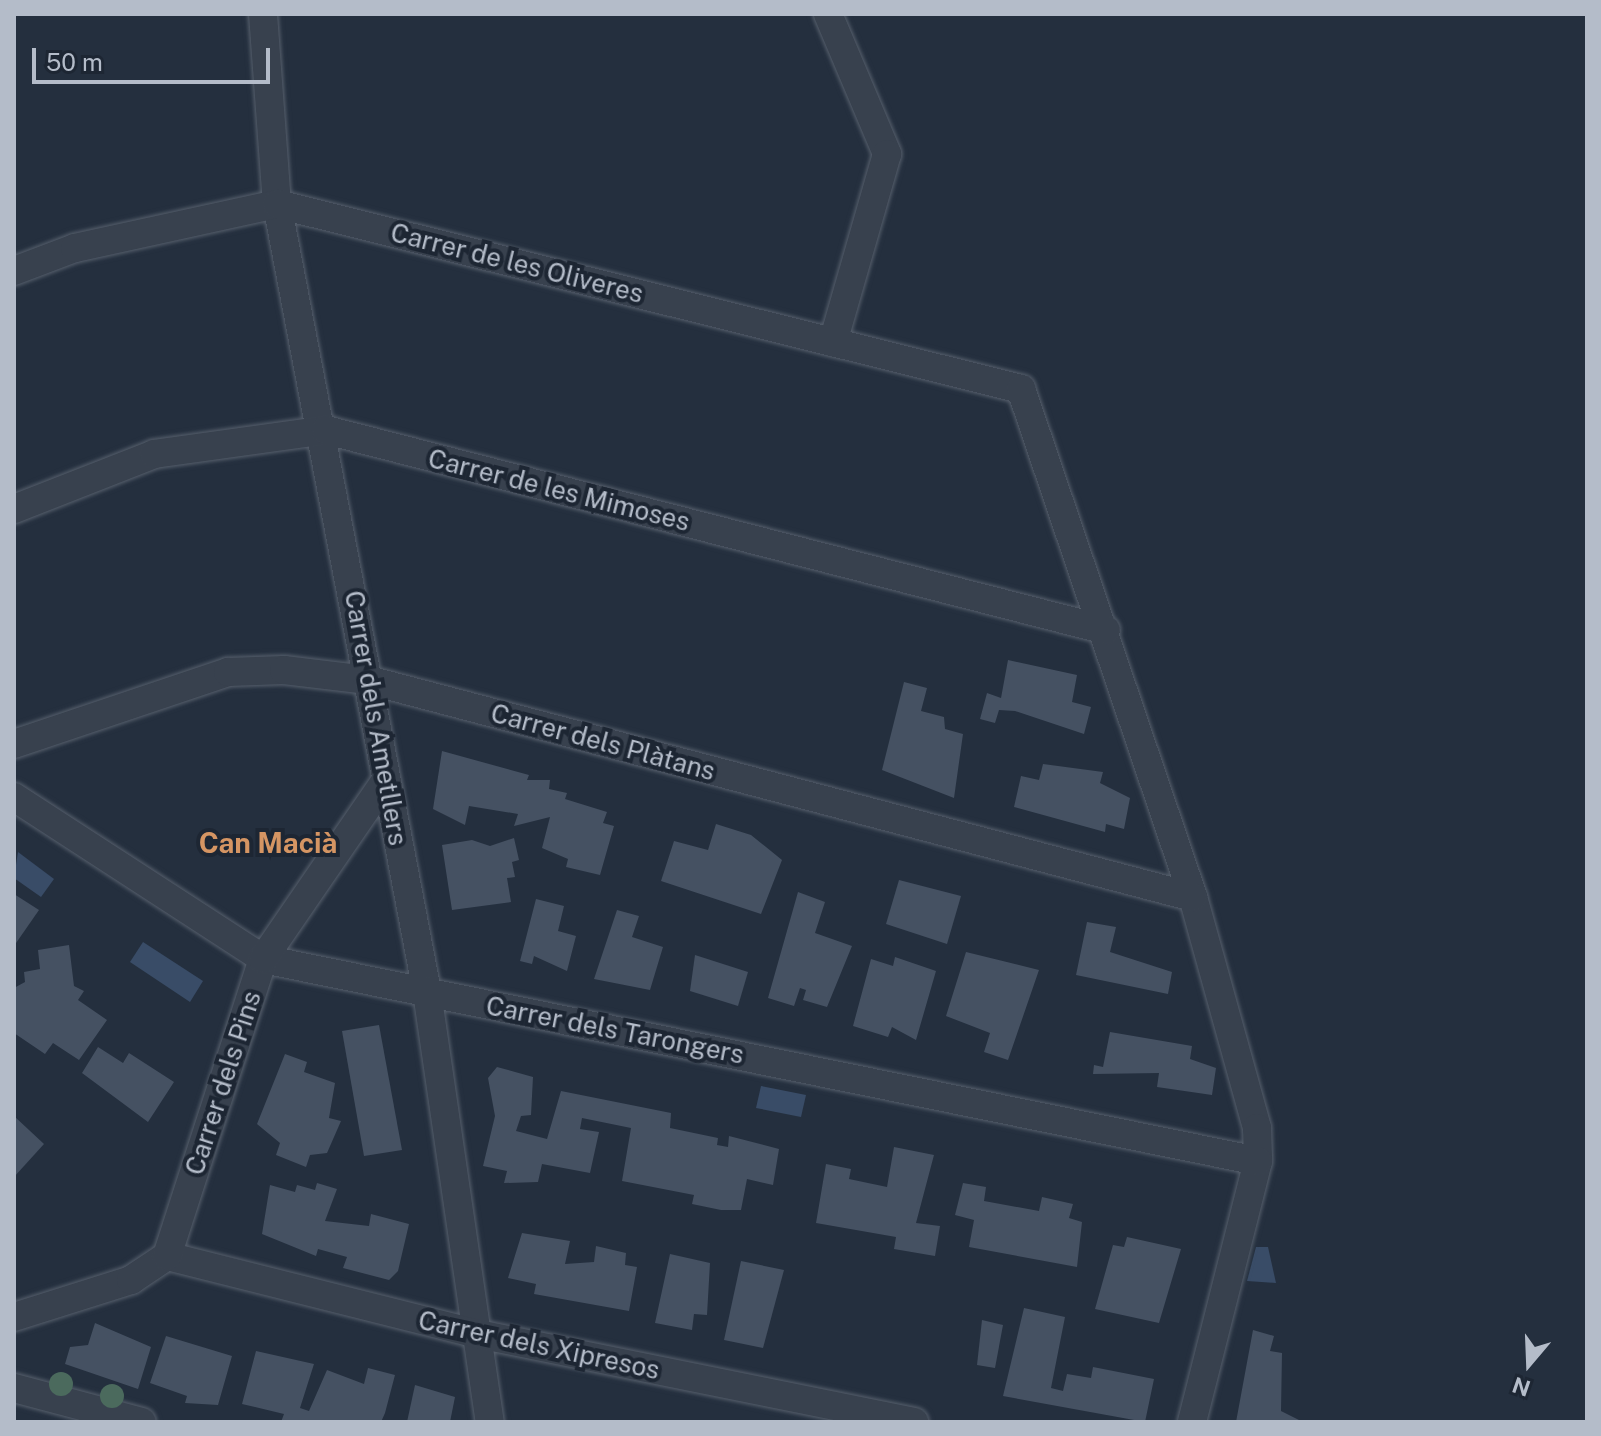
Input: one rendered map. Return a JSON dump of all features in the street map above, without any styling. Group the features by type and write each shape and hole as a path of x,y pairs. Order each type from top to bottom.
{"street":[{"name":"Carrer dels Ametllers","path":"263,14 277,204 326,430 368,680 427,992 490,1422"},
{"path":"828,14 887,154 833,342"},
{"name":"Carrer de les Oliveres","path":"14,271 75,248 277,204 1021,389 1106,630"},
{"name":"Carrer de les Mimoses","path":"14,509 154,454 326,430 1106,630"},
{"path":"1106,630 1193,897 1257,1128 1258,1161 1192,1422"},
{"name":"Carrer dels Plàtans","path":"14,744 228,672 284,670 368,680 1193,897"},
{"name":"Carrer dels Pins","path":"167,1256 263,959 386,780"},
{"name":"Carrer dels Tarongers","path":"14,797 263,959 1258,1161"},
{"path":"14,1317 131,1280 167,1256"},
{"name":"Carrer dels Xipresos","path":"167,1256 478,1334 914,1422"},
{"path":"14,1388 142,1422"}],"water":[{"path":"18,852 54,879 41,897 14,878"},
{"path":"143,942 203,981 190,1002 130,962"},
{"path":"761,1086 806,1095 801,1117 756,1108"},
{"path":"1256,1247 1268,1247 1276,1283 1247,1281"}],"building":[{"path":"1008,660 1077,675 1072,702 1091,707 1084,734 1015,711 999,710 995,723 980,719 987,693 1001,698"},
{"path":"904,682 927,688 921,711 944,717 945,729 963,734 954,798 882,770"},
{"path":"442,751 529,775 527,780 550,780 549,789 567,793 565,799 607,812 603,823 614,826 600,875 566,867 568,859 542,848 550,817 514,826 518,814 469,806 465,825 433,809"},
{"path":"1043,764 1103,772 1100,783 1130,798 1124,829 1106,824 1105,832 1014,807 1021,776 1039,780"},
{"path":"716,824 751,835 782,860 761,914 661,881 674,841 708,850"},
{"path":"514,838 519,860 512,862 515,877 507,878 511,902 452,910 442,845 472,840 490,846"},
{"path":"899,880 961,896 947,944 886,924"},
{"path":"798,892 825,902 815,933 852,946 827,1007 803,1000 806,990 800,988 794,1006 768,998"},
{"path":"14,894 39,910 14,946"},
{"path":"536,899 564,906 558,931 576,936 567,971 534,956 532,964 520,961"},
{"path":"617,910 639,916 632,937 663,947 650,990 594,979"},
{"path":"1087,922 1116,927 1110,952 1172,972 1168,994 1076,975"},
{"path":"69,945 74,986 84,991 78,1000 107,1020 79,1060 53,1043 45,1054 14,1033 14,988 25,982 24,972 40,969 38,950"},
{"path":"966,952 1039,970 1008,1060 984,1052 990,1033 946,1016"},
{"path":"695,955 748,972 738,1006 690,991"},
{"path":"895,957 936,971 916,1040 892,1027 888,1037 853,1026 871,959 893,966"},
{"path":"379,1025 402,1150 364,1156 342,1031"},
{"path":"1110,1032 1192,1046 1190,1059 1216,1068 1212,1095 1157,1087 1159,1073 1093,1074 1094,1065 1103,1067"},
{"path":"98,1047 123,1063 129,1053 174,1082 148,1122 82,1073"},
{"path":"285,1054 307,1062 304,1072 335,1083 329,1118 341,1121 327,1153 310,1155 306,1167 276,1155 280,1143 257,1124"},
{"path":"497,1067 533,1077 531,1115 521,1116 516,1131 547,1139 561,1091 671,1113 670,1128 718,1138 717,1145 728,1147 729,1136 779,1149 773,1185 747,1179 741,1210 721,1210 692,1204 694,1195 622,1181 631,1128 582,1118 580,1129 599,1132 590,1173 542,1164 538,1182 504,1183 507,1171 483,1166 495,1116 488,1078"},
{"path":"14,1116 44,1144 14,1177"},
{"path":"894,1147 934,1155 916,1223 940,1226 935,1256 894,1249 896,1237 816,1223 826,1164 851,1169 849,1179 887,1187"},
{"path":"317,1183 337,1189 325,1221 369,1226 371,1214 409,1224 398,1271 389,1280 343,1268 347,1257 318,1249 316,1256 262,1234 270,1185 295,1192 297,1185 315,1190"},
{"path":"963,1183 986,1187 984,1201 1039,1211 1042,1197 1073,1204 1069,1218 1082,1222 1077,1267 969,1247 974,1220 955,1215"},
{"path":"522,1233 570,1241 565,1264 594,1262 596,1246 626,1253 625,1265 637,1267 629,1311 534,1294 536,1284 508,1278"},
{"path":"1127,1237 1181,1249 1159,1323 1095,1309 1113,1245 1124,1247"},
{"path":"670,1254 710,1263 707,1315 694,1314 692,1330 655,1323"},
{"path":"741,1261 784,1270 763,1348 724,1340"},
{"path":"1024,1308 1065,1317 1051,1388 1063,1391 1067,1374 1091,1378 1093,1367 1154,1379 1145,1422 1003,1396"},
{"path":"982,1320 1003,1325 995,1368 977,1365"},
{"path":"95,1323 151,1347 138,1389 65,1364 70,1347 88,1345"},
{"path":"1253,1330 1274,1336 1270,1351 1282,1353 1281,1411 1303,1422 1236,1422"},
{"path":"166,1336 232,1356 218,1405 185,1403 187,1396 150,1383"},
{"path":"256,1351 314,1364 300,1408 309,1411 327,1370 364,1384 368,1368 395,1375 381,1422 281,1422 284,1414 242,1404"},
{"path":"415,1385 455,1397 450,1422 407,1422"}],"district":[{"name":"Can Macià","path":"268,843"}]}
